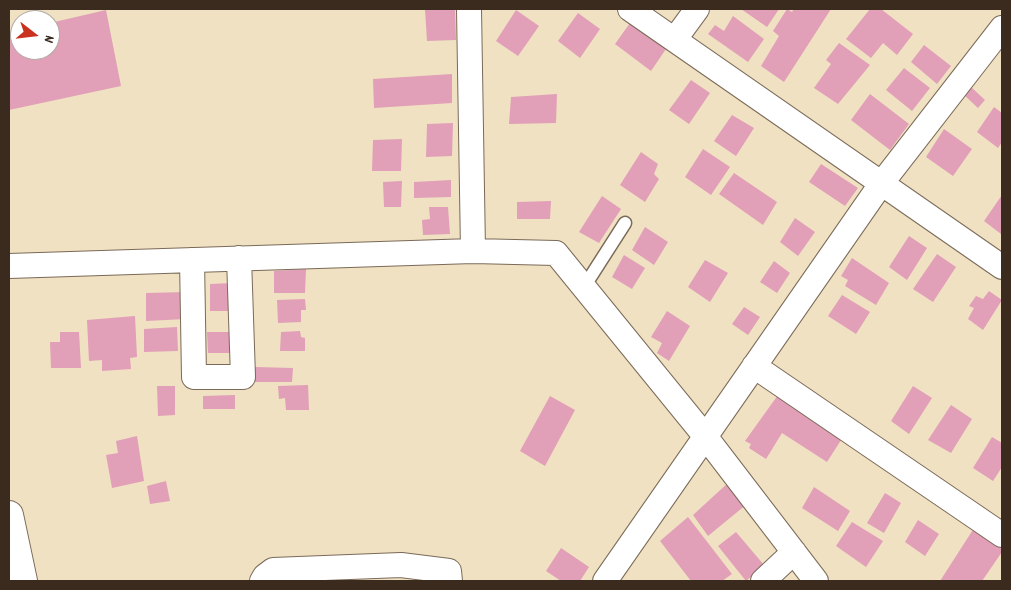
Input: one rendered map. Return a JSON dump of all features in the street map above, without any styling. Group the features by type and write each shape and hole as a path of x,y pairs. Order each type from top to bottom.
{"street":[{"path":"469,9 473,251"},
{"path":"630,9 1002,267"},
{"path":"674,39 697,9"},
{"path":"605,581 881,184 1002,28"},
{"path":"9,266 473,251 556,253 705,436 816,581"},
{"path":"192,260 194,377 243,377 239,258"},
{"path":"754,366 1002,535"},
{"path":"9,515 23,581"},
{"path":"763,581 794,552"},
{"path":"262,581 273,570 400,565 449,571 450,581"}],"lane":[{"path":"584,287 625,223"}],"building":[{"path":"425,9 455,9 456,40 427,41"},
{"path":"741,9 779,9 767,27"},
{"path":"787,9 792,12 794,9 831,9 784,82 761,66 779,36 773,31"},
{"path":"870,9 881,9 913,34 897,55 883,43 871,58 846,39"},
{"path":"106,10 121,86 9,110 9,32 10,60 60,60 60,21"},
{"path":"516,10 539,26 518,56 496,41"},
{"path":"578,13 600,29 580,58 558,41"},
{"path":"733,16 764,39 748,62 708,34 715,25 724,31"},
{"path":"630,23 666,49 651,71 615,44"},
{"path":"839,43 870,65 838,104 814,88 831,64 826,60"},
{"path":"924,45 951,66 937,84 911,62"},
{"path":"904,68 930,88 912,111 886,90"},
{"path":"452,74 452,103 374,108 373,79"},
{"path":"691,80 710,93 689,124 669,110"},
{"path":"970,86 985,100 978,108 963,94"},
{"path":"557,94 556,123 509,124 511,97"},
{"path":"870,94 909,124 890,150 851,120"},
{"path":"994,107 1002,113 1002,142 998,148 977,132"},
{"path":"732,115 754,128 736,156 714,141"},
{"path":"453,123 452,156 426,157 427,124"},
{"path":"944,129 972,149 953,176 926,157"},
{"path":"402,139 401,171 372,171 373,140"},
{"path":"703,149 730,167 711,195 685,177"},
{"path":"641,152 658,164 654,174 659,179 645,202 620,185"},
{"path":"821,164 858,188 845,206 809,182"},
{"path":"734,173 777,202 763,225 719,194"},
{"path":"451,180 451,197 414,198 414,182"},
{"path":"402,181 401,207 384,207 383,182"},
{"path":"1002,195 1002,232 1001,234 984,221"},
{"path":"602,196 621,209 599,243 579,232"},
{"path":"551,201 550,219 517,219 517,202"},
{"path":"429,207 448,207 450,234 423,235 422,220 430,219"},
{"path":"795,218 815,232 798,256 780,242"},
{"path":"645,227 668,242 654,265 632,250"},
{"path":"909,236 927,248 907,280 889,267"},
{"path":"937,254 956,267 933,302 913,289"},
{"path":"624,255 645,268 632,289 612,277"},
{"path":"852,258 889,283 876,305 845,286 848,280 841,276"},
{"path":"705,260 728,273 710,302 688,287"},
{"path":"774,261 790,273 777,293 760,282"},
{"path":"306,269 305,293 274,293 274,271"},
{"path":"232,283 232,311 210,311 210,284"},
{"path":"989,291 1002,300 983,330 968,319 974,308 969,306 976,296 983,299"},
{"path":"186,292 186,319 146,321 146,293"},
{"path":"842,295 870,312 856,334 828,316"},
{"path":"305,299 306,310 301,310 301,322 278,323 277,300"},
{"path":"744,307 760,317 748,335 732,324"},
{"path":"667,311 690,326 669,361 657,353 662,343 651,337"},
{"path":"135,316 137,357 130,358 131,369 102,371 102,360 89,361 87,320"},
{"path":"177,327 178,351 144,352 144,329"},
{"path":"300,331 301,337 305,338 305,351 280,351 281,332"},
{"path":"60,332 79,332 81,368 51,368 50,342 60,342"},
{"path":"207,332 233,332 233,353 208,353"},
{"path":"255,367 293,368 292,382 254,382"},
{"path":"308,385 309,410 286,410 285,398 279,399 278,386"},
{"path":"157,386 175,386 175,415 158,416"},
{"path":"913,386 932,398 909,434 891,421"},
{"path":"235,395 235,409 203,409 203,396"},
{"path":"778,395 843,437 827,462 782,433 766,459 749,448 751,444 745,441"},
{"path":"550,396 575,410 545,466 520,451"},
{"path":"951,405 972,419 951,453 928,440"},
{"path":"137,436 144,481 112,488 106,455 118,453 116,441"},
{"path":"992,437 1002,443 1002,467 993,481 973,468"},
{"path":"166,481 170,501 150,504 147,486"},
{"path":"729,482 747,504 708,536 693,515"},
{"path":"814,487 850,511 838,531 802,508"},
{"path":"885,493 901,503 884,533 867,523"},
{"path":"688,517 732,574 722,581 691,581 660,541"},
{"path":"918,520 939,534 925,556 905,542"},
{"path":"852,522 883,541 866,567 836,546"},
{"path":"976,525 1002,543 1002,552 982,581 940,581"},
{"path":"736,532 764,565 746,581 718,546"},
{"path":"561,548 589,567 580,581 561,581 546,571"}]}
